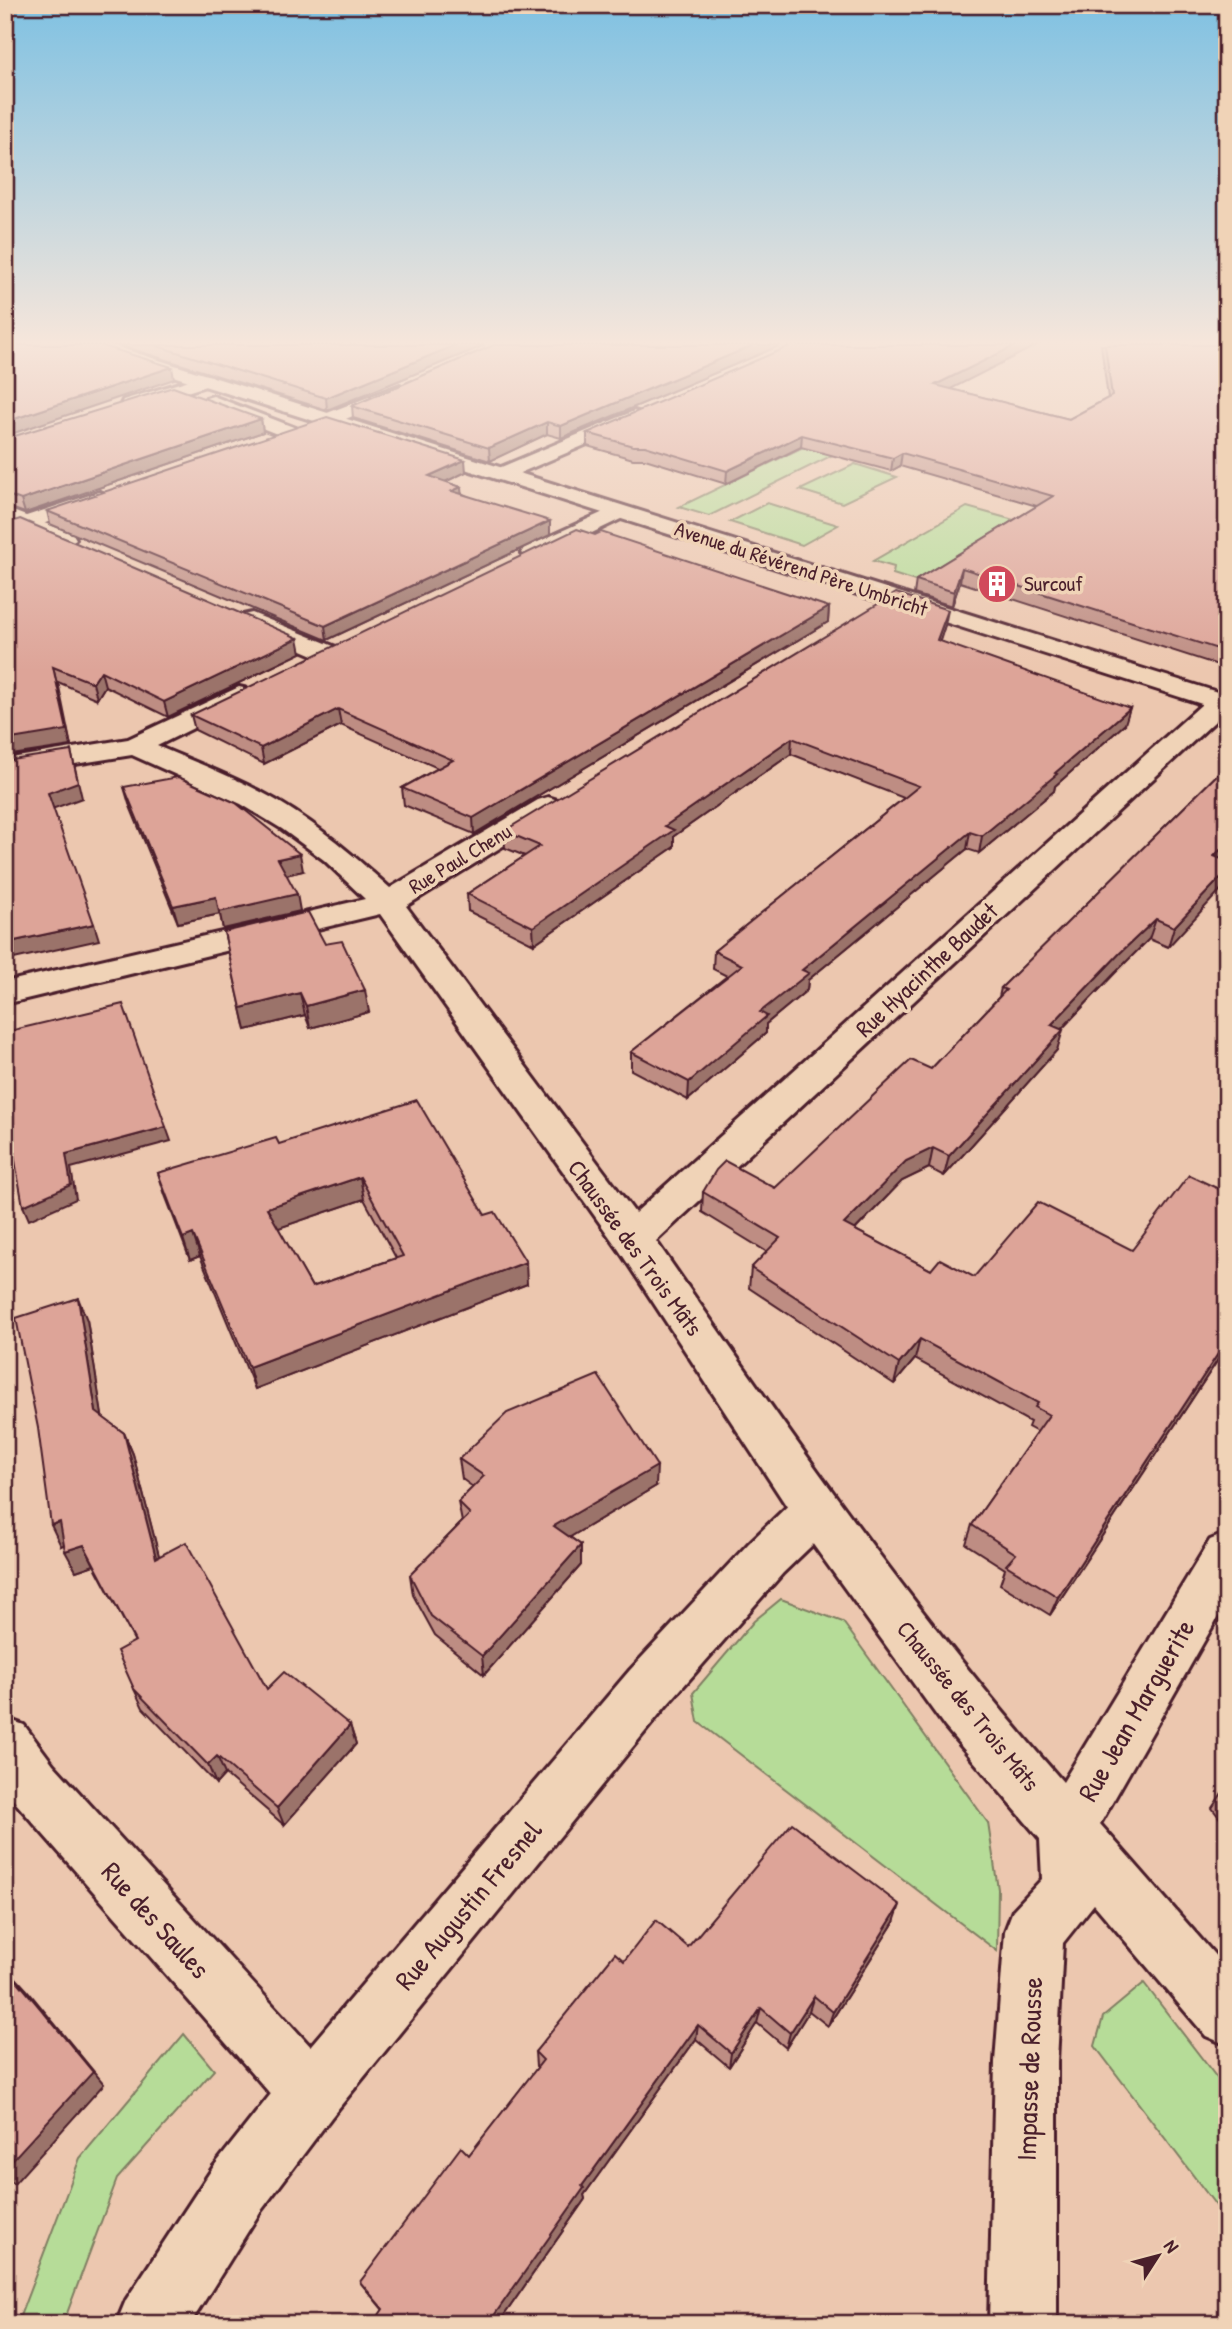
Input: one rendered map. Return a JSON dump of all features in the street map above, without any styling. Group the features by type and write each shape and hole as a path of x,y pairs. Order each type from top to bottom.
{"street":[{"name":"Avenue du Révérend Père Umbricht","path":"437,454 1223,703"},
{"path":"501,474 548,454"},
{"path":"12,522 118,491"},
{"path":"516,560 619,511"},
{"path":"12,522 80,546"},
{"path":"867,612 891,597"},
{"path":"230,610 327,652"},
{"path":"303,663 353,639"},
{"path":"5,767 135,746 256,687"},
{"name":"Rue Hyacinthe Baudet","path":"634,1239 1223,703"},
{"name":"Chaussée des Trois Mâts","path":"135,746 251,798 292,823 335,854 388,903 577,1166 634,1239 816,1510 964,1709 1227,2015"},
{"name":"Rue Paul Chenu","path":"5,993 388,903 574,790"},
{"name":"Rue Augustin Fresnel","path":"150,2324 237,2189 311,2093 648,1688 766,1558 816,1510"},
{"name":"Rue Jean Marguerite","path":"1067,1828 1227,1555"},
{"name":"Rue des Saules","path":"5,1744 34,1783 311,2093"},
{"name":"Impasse de Rousse","path":"1023,2324 1026,2062 1034,1931 1071,1890 1067,1828"}],"green space":[{"path":"789,454 835,454 709,516 679,507"},
{"path":"855,464 897,477 842,503 800,490"},
{"path":"767,503 838,525 802,545 730,522"},
{"path":"967,507 1050,530 936,582 958,589 952,593 893,574 894,567 873,561"},
{"path":"781,1599 843,1622 988,1823 998,1889 997,1951 698,1722 693,1693 754,1621"},
{"path":"1144,1983 1227,2091 1227,2220 1095,2046 1103,2017"},
{"path":"184,2034 214,2070 117,2179 63,2324 17,2324 80,2158"}],"building":[{"path":"5,454 158,454 21,500 5,494"},
{"path":"218,454 445,454 465,460 429,476 461,487 452,491 550,521 325,626 47,511"},
{"path":"670,454 763,454 727,471"},
{"path":"876,454 901,454 893,458"},
{"path":"904,454 1227,454 1227,652 962,568 954,592 916,580 1053,496"},
{"path":"20,519 298,638 164,702 101,671 93,683 53,667 67,730 5,740 5,524"},
{"path":"577,529 595,535 601,532 829,607 473,818 402,788 453,760 338,709 261,748 191,715"},
{"path":"896,593 948,610 937,640 1130,708 1055,773 1057,774 982,836 970,832 802,970 809,973 760,1012 767,1016 689,1082 631,1052 742,965 714,951 919,786 792,738 665,826 674,830 533,927 467,894 540,846 504,831"},
{"path":"71,751 78,782 48,793 94,924 5,943 5,761"},
{"path":"1227,765 1227,843 1214,856 1227,861 1227,871 1174,927 1156,919 1120,953 1051,1025 1063,1030 949,1156 933,1148 906,1161 844,1224 931,1270 940,1259 974,1277 1038,1202 1132,1250 1189,1175 1223,1191 1227,1187 1227,1315 1222,1322 1227,1325 1227,1340 1058,1597 1006,1565 1016,1554 972,1525 1049,1415 1035,1407 1038,1403 920,1339 899,1364 751,1268 780,1238 703,1192 716,1170 725,1161 775,1188 911,1060 931,1069 1006,990 1001,988"},
{"path":"178,777 236,803 300,854 278,859 297,894 219,912 216,897 173,906 124,787"},
{"path":"308,912 325,944 342,941 365,990 306,1006 300,993 241,1008 224,932"},
{"path":"123,1004 166,1127 66,1154 71,1185 23,1206 11,1138 5,1139 5,1032"},
{"path":"417,1100 485,1215 495,1212 526,1262 249,1367 193,1234 183,1238 158,1173 276,1138 279,1144","holes":["360,1177 403,1256 312,1287 267,1208"]},
{"path":"78,1298 96,1412 124,1433 156,1558 186,1542 267,1689 284,1672 350,1725 277,1808 217,1756 208,1765 134,1689 117,1651 135,1641 84,1545 65,1551 60,1522 51,1525 38,1428 16,1318"},
{"path":"598,1375 657,1466 554,1526 581,1545 482,1656 431,1616 410,1575 470,1514 458,1502 484,1476 459,1459 507,1413"},
{"path":"792,1823 900,1905 833,2012 814,1996 790,2033 761,2008 731,2053 698,2025 582,2186 584,2188 488,2324 373,2324 383,2309 360,2282 461,2147 469,2155 543,2060 535,2052 615,1953 624,1961 656,1920 688,1947"},
{"path":"5,1966 93,2072 5,2168"}],"place":[{"name":"Surcouf","path":"997,584"}]}
